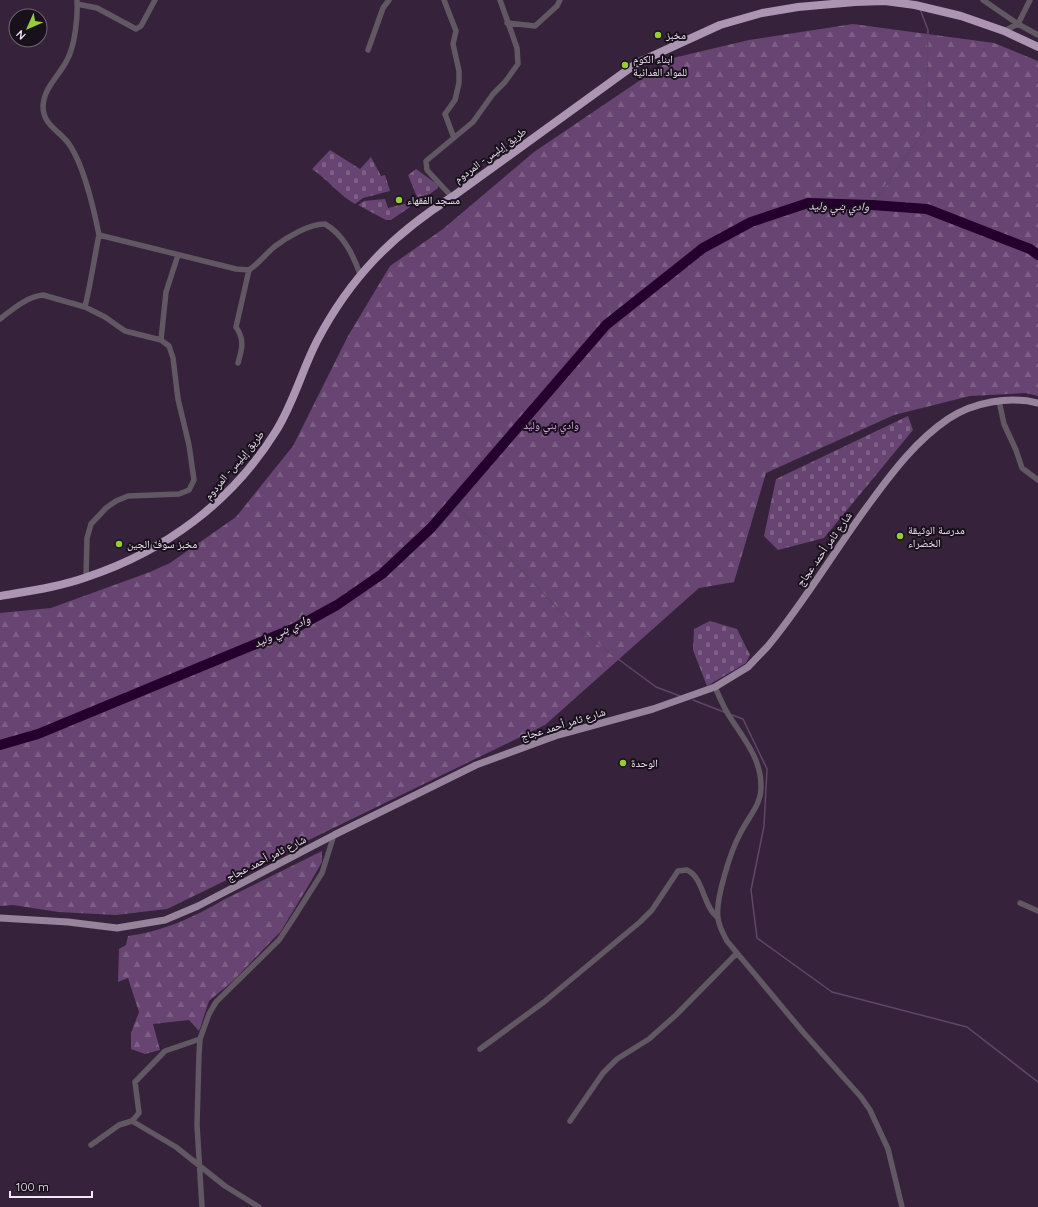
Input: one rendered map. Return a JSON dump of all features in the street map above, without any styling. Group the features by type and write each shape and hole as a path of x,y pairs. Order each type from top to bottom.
{"highway":[{"name":"طريق إيليس- المردوم","path":"0,596 86,578 127,562 154,549 191,525 230,490 276,431 299,385 316,342 332,315 360,274 383,250 425,214 452,197 637,63 720,25 798,7 855,1 885,1 919,6 961,16 1004,32 1038,47"}],"main road":[{"name":"شارع ثامر أحمد عجاج","path":"0,918 68,922 116,928 165,920 198,906 334,835 476,765 513,750 558,735 653,709 715,687 748,668 768,646 862,512 909,452 928,434 949,418 977,405 1006,400 1038,403"}],"street":[{"path":"85,307 94,273 92,266 99,234 88,190 72,148 47,122 44,109 44,100 51,82 63,68 70,55 77,20 77,2 97,8 136,30 141,26 155,0"},
{"path":"368,50 383,8 389,0"},
{"path":"444,0 456,33 453,44 459,71 459,83 455,100 445,114 454,138"},
{"path":"452,197 427,170 425,164 428,158 473,122 489,98 518,64 517,48 500,0"},
{"path":"508,23 535,26 557,6 560,0"},
{"path":"983,0 1018,24 1038,35"},
{"path":"1004,32 1018,24 1030,0"},
{"path":"238,363 243,338 236,328 248,270 275,246 307,228 322,224 330,227 343,240 352,253 360,274"},
{"path":"99,234 178,255 236,269 248,270"},
{"path":"161,340 166,292 178,255"},
{"path":"0,319 22,303 36,296 43,295 85,307 105,317 125,331 161,340 168,346 173,358 178,399 189,445 194,480 192,486 184,493 128,496 116,501 106,508 91,524 88,532 86,578"},
{"path":"999,401 1004,424 1016,450 1022,468 1038,480"},
{"path":"715,687 728,714 752,750 758,769 761,788 757,804 735,843 720,895 717,917 720,929 737,953 803,1032 861,1097 873,1117 888,1149 902,1207"},
{"path":"202,1207 197,1125 200,1038 209,1014 216,1002 279,940 292,922 322,873 334,835"},
{"path":"480,1049 544,1002 640,922 652,910 678,871 687,870 695,876 708,906 717,917"},
{"path":"1020,902 1038,911"},
{"path":"570,1121 603,1073 612,1064 649,1038 676,1015 737,953"},
{"path":"91,1145 119,1125 132,1121 139,1113 135,1087 137,1078 165,1051 200,1038"},
{"path":"132,1121 170,1143 225,1186 259,1207"}],"green space":[{"name":"وادي بني وليد","path":"853,24 994,43 1038,61 1038,396 1026,393 970,396 894,415 766,473 734,582 699,588 545,725 167,909 116,915 58,912 13,905 0,906 0,613 51,608 150,572 170,563 236,517 293,446 348,336 390,266 443,229 534,152 673,58 749,40"},
{"path":"330,150 360,169 371,157 381,176 385,175 390,191 363,198 355,204 349,200 312,169"},
{"path":"416,169 438,185 438,188 419,202 408,175"},
{"path":"385,199 388,208 408,203 410,207 391,220 386,220 358,205 364,201"},
{"path":"908,416 913,430 824,538 778,550 764,536 776,479"},
{"path":"710,621 737,629 750,655 746,663 707,686 693,650 694,629"},
{"path":"322,851 322,862 281,931 234,980 209,1001 199,1031 189,1020 153,1024 160,1050 145,1054 131,1049 131,1033 139,1012 128,978 118,982 119,949 126,945 128,936 153,931 189,918"}],"waterway":[{"path":"872,205 926,128 928,30 920,9"},
{"name":"وادي بني وليد","path":"0,745 38,734 297,627 337,605 382,574 431,528 606,325 703,248 751,222 808,203 872,205 927,209 1030,249 1038,255"},
{"path":"452,504 491,538 575,627 656,687 680,696"},
{"path":"693,700 724,712"},
{"path":"732,715 743,719 767,769 764,826 751,890 757,938 832,992 967,1027 1038,1082"}],"place":[{"name":"مخبز","path":"658,35"},
{"name":"ابناء الكوم للمواد الغدائية","path":"625,65"},
{"name":"مسجد الفقهاء","path":"399,200"},
{"name":"مدرسة الوثيقة الخضراء","path":"900,536"},
{"name":"مخبز سوف الجين","path":"119,544"},
{"name":"الوحدة","path":"623,763"}]}
